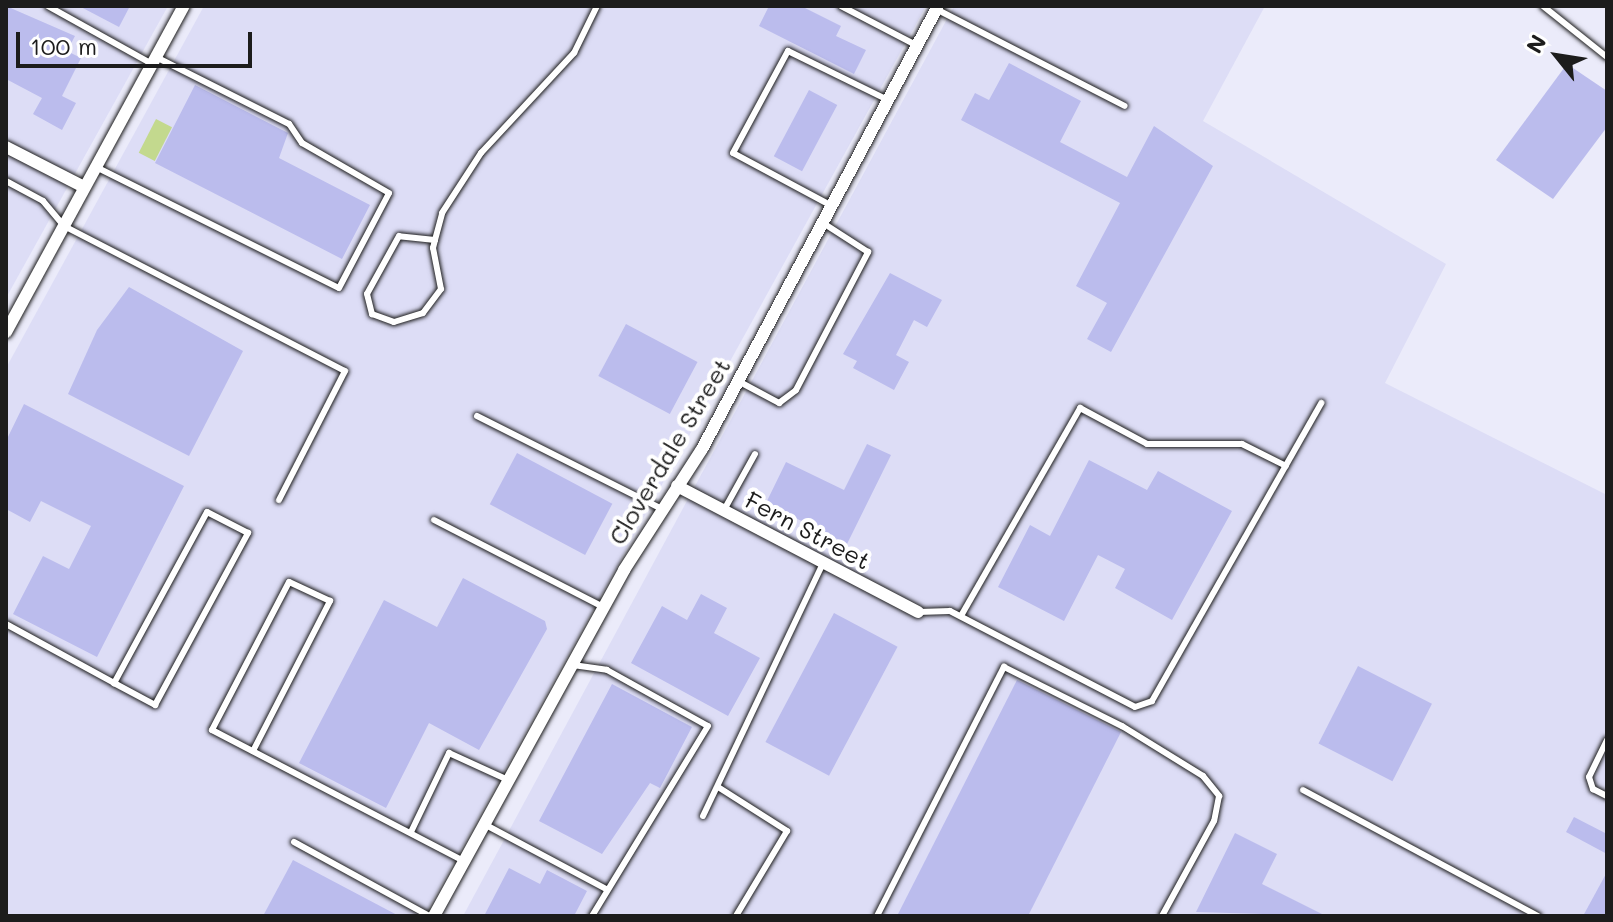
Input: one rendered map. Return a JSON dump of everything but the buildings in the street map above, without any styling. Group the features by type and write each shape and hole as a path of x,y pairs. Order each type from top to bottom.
{"street":[{"path":"6,332 184,6"},
{"name":"Cloverdale Street","path":"432,916 603,607 738,381 937,8"},
{"path":"6,147 84,187"},
{"name":"Fern Street","path":"677,486 918,612"}],"lane":[{"path":"48,6 289,124 302,143 389,193 339,288 96,167"},
{"path":"435,240 399,236 367,294 372,314 394,322 423,313 441,289 435,240 442,213 481,153 574,53 597,6"},
{"path":"841,6 916,46"},
{"path":"1543,6 1607,57"},
{"path":"937,8 1125,106"},
{"path":"832,206 733,153 788,51 888,100"},
{"path":"6,181 43,201 64,226 345,371 279,500"},
{"path":"738,381 779,403 796,390 868,252 823,223"},
{"path":"918,612 961,616 1135,707 1152,701 1321,403"},
{"path":"961,616 1080,408 1147,444 1242,444 1286,466"},
{"path":"477,416 662,509"},
{"path":"724,510 755,454"},
{"path":"6,624 114,683 155,705 248,533 207,512 114,683"},
{"path":"434,520 603,607"},
{"path":"703,816 823,563"},
{"path":"253,751 330,601 289,582 212,730 464,861"},
{"path":"572,665 607,670 708,726 674,792 606,889 592,916"},
{"path":"877,916 1004,667 1122,726 1203,776 1219,796 1214,821 1162,916"},
{"path":"1607,740 1589,777 1593,789 1607,796"},
{"path":"411,832 449,753 508,780"},
{"path":"718,787 787,831 736,916"},
{"path":"1303,790 1538,916"},
{"path":"484,824 606,889"},
{"path":"294,842 432,916"}],"shaded area":[{"path":"6,6 168,6 6,298"},
{"path":"204,6 926,6 424,916 6,916 6,368"},
{"path":"954,6 1265,6 1203,121 1446,264 1385,383 1607,495 1607,916 463,916"}],"green space":[{"path":"156,119 172,127 155,161 139,153"}]}
